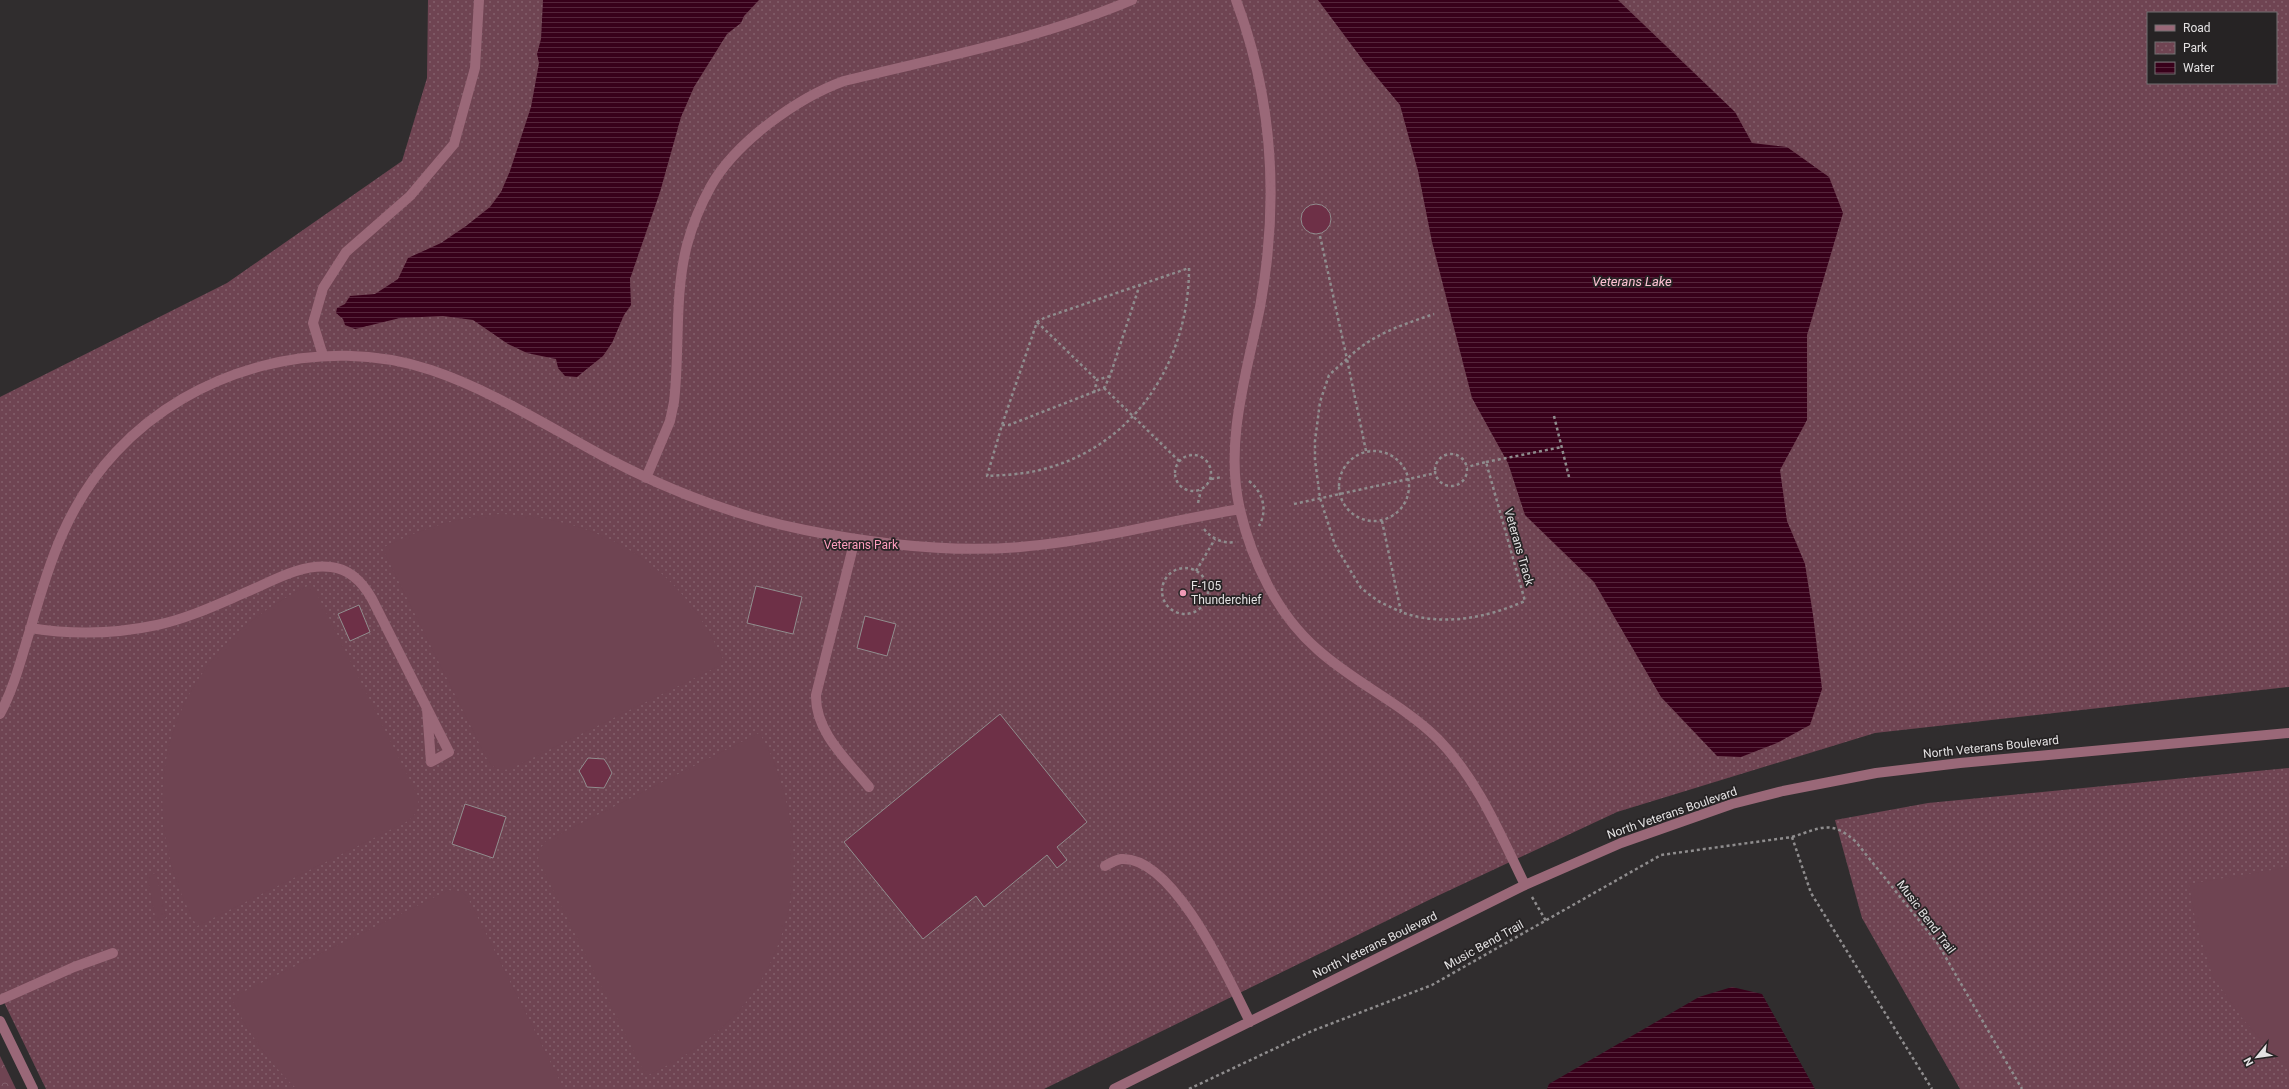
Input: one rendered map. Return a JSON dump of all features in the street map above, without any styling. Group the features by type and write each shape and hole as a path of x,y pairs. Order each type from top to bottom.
{"street":[{"path":"323,356 313,323 323,288 346,252 410,196 454,144 475,68 479,0"},
{"path":"646,478 670,421 674,402 683,270 687,246 702,203 711,185 742,147 781,116 826,87 844,81 1019,39 1061,26 1132,0"},
{"path":"1236,0 1253,51 1261,86 1267,122 1271,199 1270,237 1265,274 1238,416 1235,452 1235,475 1244,540 1267,583 1285,613 1298,630 1317,649 1436,737 1458,762 1479,794 1525,885"},
{"path":"0,714 17,674 58,540 71,513 89,485 133,434 170,406 228,377 279,362 323,356 378,358 432,370 484,393 646,478 730,510 771,522 855,539 949,548 1020,547 1114,533 1240,509"},
{"path":"855,539 816,695 816,705 820,724 834,745 869,787"},
{"path":"30,628 84,633 133,630 158,625 217,605 285,575 304,570 331,567 354,576 364,585 427,709"},
{"name":"North Veterans Boulevard","path":"1114,1089 1525,885 1622,843 1732,804 1830,781 1960,763 2289,733"},
{"path":"1105,866 1121,859 1131,860 1145,866 1175,892 1204,934 1250,1022"},
{"path":"0,1000 74,967 113,953"},
{"path":"0,1021 33,1089"}],"path":[{"path":"1320,236 1366,451"},
{"path":"1190,268 1188,299 1177,346 1163,377 1133,416 1097,446 1066,461 1032,472 987,476 1002,425 1037,322 1044,318 1140,284 1190,268"},
{"path":"1002,425 1009,425 1104,388 1110,376 1140,284"},
{"name":"Veterans Track","path":"1434,314 1382,332 1358,348 1330,375 1320,402 1315,441 1315,460 1320,498 1335,545 1361,588 1378,601 1401,612 1429,618 1465,619 1497,612 1525,601 1486,462"},
{"path":"1037,322 1097,380"},
{"path":"1097,380 1110,376"},
{"path":"1094,393 1097,380"},
{"path":"1104,388 1179,461"},
{"path":"1554,416 1569,477"},
{"path":"1467,466 1562,447"},
{"path":"1366,451 1386,453 1396,459 1404,468 1409,479 1410,490 1407,501 1401,510 1392,517 1382,521 1370,522 1358,519 1349,512 1339,494 1339,478 1344,467 1358,454 1366,451"},
{"path":"1197,507 1201,490 1210,479 1211,466 1208,461 1197,454 1191,454 1179,461 1175,471 1178,483 1188,490 1201,490"},
{"path":"1448,455 1462,458 1467,466 1467,472 1462,482 1452,486 1442,482 1436,473 1440,460 1448,455"},
{"path":"1294,504 1436,473"},
{"path":"1200,523 1215,539 1223,542 1244,540 1260,524 1263,515 1263,503 1259,491 1246,478 1235,475"},
{"path":"1382,521 1401,612"},
{"path":"1196,571 1215,539"},
{"path":"1181,569 1196,571 1206,583 1206,598 1197,610 1190,614 1176,612 1169,608 1162,596 1164,581 1174,571 1181,569"},
{"name":"Music Bend Trail","path":"1189,1089 1312,1031 1432,984 1661,855 1792,837 1827,827 1835,827 1845,833 1861,848 1938,944 2022,1089"},
{"path":"1792,837 1811,893 1932,1089"},
{"path":"1525,885 1546,920"}],"green space":[{"name":"Veterans Park","path":"428,0 2289,0 2289,687 1875,733 1617,812 1433,898 1044,1089 46,1089 0,994 0,397 227,283 402,161 427,78"},
{"path":"500,514 538,518 573,525 606,537 636,554 663,574 686,599 707,629 725,663 510,769 501,770 494,767 489,763 382,548 410,535 439,525 469,518"},
{"path":"312,584 417,794 419,803 417,810 406,822 197,926 175,875 164,825 164,776 174,729 195,685 225,646 264,612"},
{"path":"759,733 768,748 778,772 791,825 794,854 788,912 780,941 768,968 753,993 735,1015 715,1034 693,1050 646,1076 538,860 539,850 546,841"},
{"path":"2289,768 2289,1089 1960,1089 1862,918 1835,820 1928,803"},
{"path":"2289,867 2289,1067 2281,1063 2242,1018 2213,977 2196,924 2189,884"},
{"path":"156,873 166,918 156,921 147,875"},
{"path":"449,890 461,892 467,896 564,1089 297,1089 268,1058 245,1023 231,998"},
{"path":"0,1056 16,1089 0,1089"}],"water":[{"path":"543,0 759,0 744,16 741,23 727,34 694,87 681,117 660,192 630,279 631,305 624,315 612,343 603,356 577,377 565,376 558,368 556,359 527,353 508,344 473,320 443,316 400,318 355,329 345,325 343,319 336,313 337,308 345,304 350,296 375,294 398,279 408,258 441,243 466,226 490,207 501,192 510,171 531,107 539,63 537,54 541,39"},
{"name":"Veterans Lake","path":"1318,0 1618,0 1735,112 1752,143 1787,147 1829,177 1843,213 1807,335 1807,420 1780,470 1787,521 1805,564 1822,689 1810,725 1777,743 1741,757 1717,756 1661,697 1594,582 1525,515 1508,463 1472,398 1432,242 1418,171 1400,105 1365,63"},
{"path":"1732,987 1762,994 1815,1089 1547,1089 1549,1084 1699,997"}],"building":[{"path":"1316,204 1322,205 1330,213 1330,225 1322,233 1316,234 1310,233 1302,225 1301,219 1302,213 1310,205"},
{"path":"756,586 802,597 793,634 747,623"},
{"path":"359,605 370,632 350,641 338,614"},
{"path":"865,616 896,624 887,656 857,648"},
{"path":"1000,714 1087,822 1057,847 1067,860 1057,868 1047,855 984,907 976,896 923,939 844,842"},
{"path":"588,758 604,759 608,765 612,773 604,788 587,787 579,771"},
{"path":"465,804 506,817 493,858 452,844"}],"place":[{"name":"F-105 Thunderchief","path":"1183,593"}]}
